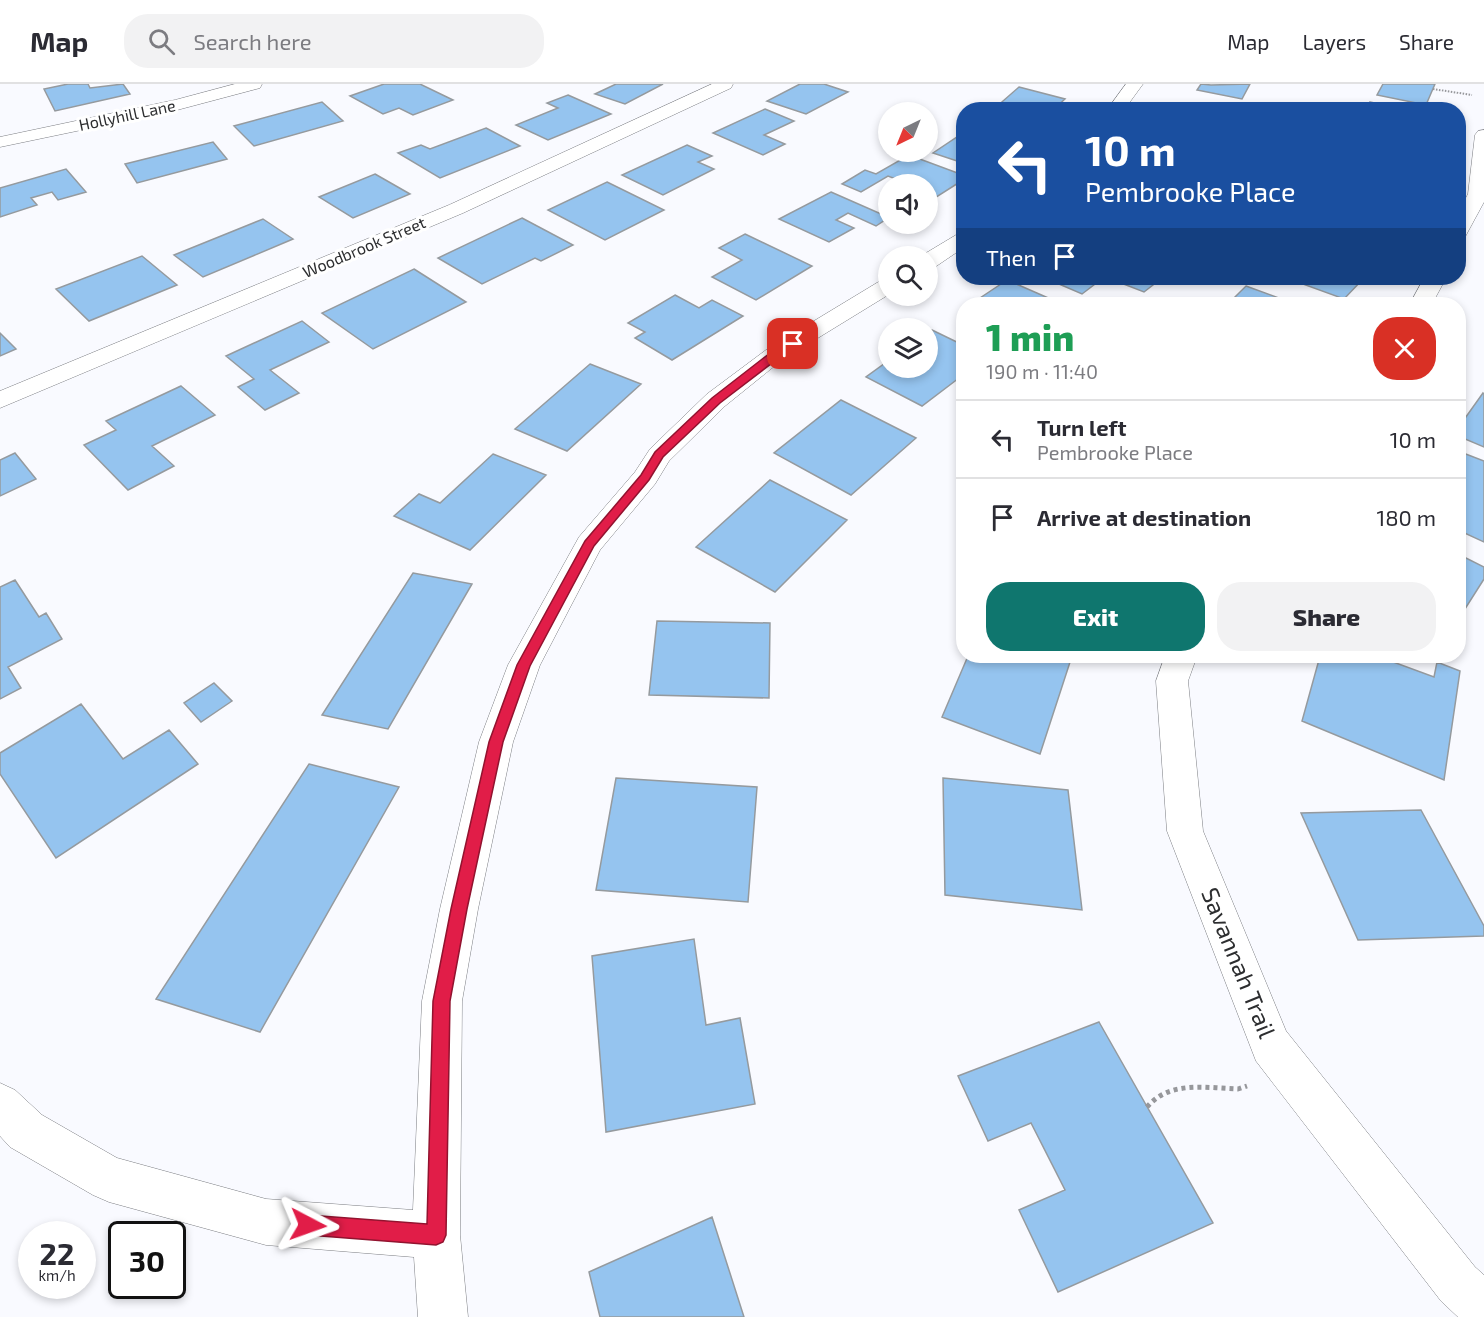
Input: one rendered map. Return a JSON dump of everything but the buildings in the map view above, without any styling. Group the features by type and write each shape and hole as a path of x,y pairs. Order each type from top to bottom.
{"street":[{"name":"Hollyhill Lane","path":"0,142 177,105 254,84"},
{"name":"Woodbrook Street","path":"0,400 461,206 635,129 725,84"},
{"path":"1121,102 1135,84"},
{"path":"1466,218 1478,195 1484,135"},
{"path":"938,255 956,243"},
{"path":"443,1317 436,1235 442,1001 459,909 496,742 524,665 589,544 645,478 659,455 716,400 774,355 878,292"},
{"name":"Savannah Trail","path":"1178,663 1172,681 1185,831 1271,1046 1458,1284 1484,1308"},
{"path":"0,1105 26,1131 109,1179 266,1222 436,1235"}],"path":[{"path":"1433,89 1472,95"},
{"path":"1147,1107 1152,1100 1168,1090 1238,1089 1256,1083"}],"route":[{"path":"308,1225 436,1235 442,1001 459,909 496,742 524,665 589,544 645,478 659,455 716,400 774,355 793,344"}]}
